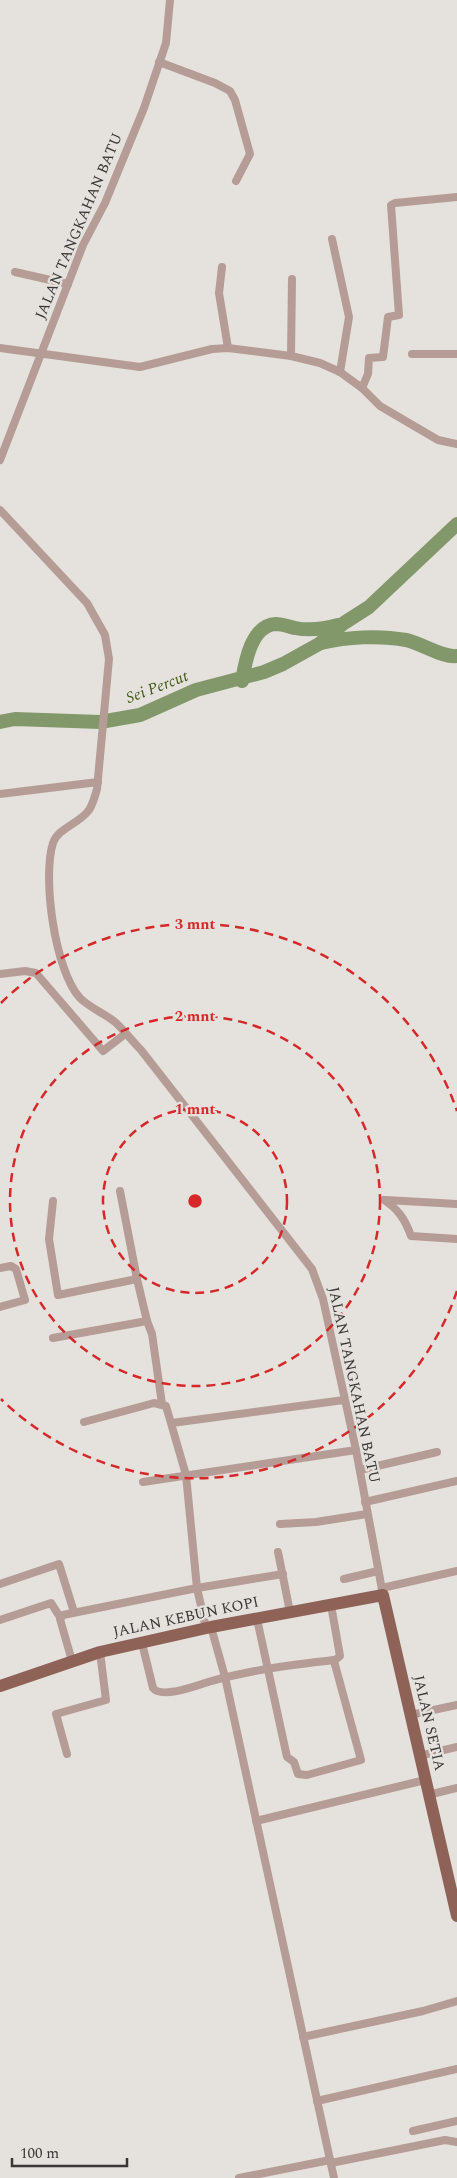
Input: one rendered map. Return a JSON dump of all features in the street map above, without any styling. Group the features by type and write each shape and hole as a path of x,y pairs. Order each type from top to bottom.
{"main road":[{"name":"JALAN KEBUN KOPI","path":"0,1686 100,1652 209,1627 331,1605 382,1592"},
{"name":"JALAN SETIA","path":"382,1592 428,1794 455,1897 457,1916"}],"street":[{"name":"JALAN TANGKAHAN BATU","path":"0,460 39,354 83,246 109,195 159,62 166,43 170,0"},
{"path":"159,62 215,83 233,95 250,154 236,181"},
{"path":"362,388 368,374 369,358 383,357 388,317 399,315 391,205 394,203 457,197"},
{"path":"332,239 348,312 340,372"},
{"path":"222,267 219,293 228,348"},
{"path":"15,272 68,284"},
{"path":"290,356 292,279"},
{"path":"0,348 140,368 212,349 228,348 290,356 320,363 340,372 362,388 380,406 408,424 438,440 457,444"},
{"path":"412,354 457,354"},
{"name":"JALAN TANGKAHAN BATU","path":"0,510 81,596 100,623 108,648 98,782 89,810 58,834 53,843 49,870 50,906 59,947 72,986 80,998 116,1023 141,1050 312,1268 323,1299 356,1450 382,1592"},
{"path":"0,794 98,782"},
{"path":"0,974 25,971 36,973 103,1051 125,1034"},
{"path":"120,1191 146,1321 152,1334 162,1404"},
{"path":"457,1204 384,1200 394,1207 405,1219 411,1236 457,1239"},
{"path":"53,1201 49,1239 58,1295 137,1279"},
{"path":"0,1268 11,1266 16,1269 25,1300 0,1307"},
{"path":"53,1338 146,1321"},
{"path":"172,1422 344,1400"},
{"path":"84,1422 154,1403 166,1406 172,1422 186,1475 197,1588 225,1677 334,2178"},
{"path":"142,1482 356,1450"},
{"path":"360,1470 437,1452"},
{"path":"365,1502 457,1481"},
{"path":"280,1524 316,1522 368,1514"},
{"path":"278,1552 290,1612"},
{"path":"0,1584 59,1564 74,1612"},
{"path":"344,1579 378,1571"},
{"path":"382,1592 457,1571"},
{"path":"60,1617 74,1612 114,1606 197,1588 283,1574"},
{"path":"0,1620 51,1603 60,1617 72,1661"},
{"path":"142,1643 155,1691 179,1691 225,1677 267,1668 334,1660 340,1656 331,1605"},
{"path":"257,1619 287,1757 294,1762 298,1774 303,1776 361,1761 334,1660"},
{"path":"67,1754 56,1714 106,1700 100,1652"},
{"path":"410,1715 457,1705"},
{"path":"419,1756 457,1747"},
{"path":"256,1821 425,1780"},
{"path":"428,1794 457,1788"},
{"path":"303,2037 423,2011 457,2001"},
{"path":"317,2101 457,2069"},
{"path":"413,2131 457,2121"},
{"path":"239,2178 445,2140 457,2142"}],"waterway":[{"name":"Sei Percut","path":"0,722 15,719 100,722 140,715 196,690 264,672 283,664 319,644 344,623 369,607 457,524"},
{"path":"242,681 247,655 251,646 255,638 267,626 279,624 301,629 312,629 338,625"},
{"name":"Sei Percut","path":"321,643 363,637 396,638 445,655 457,656"}]}
